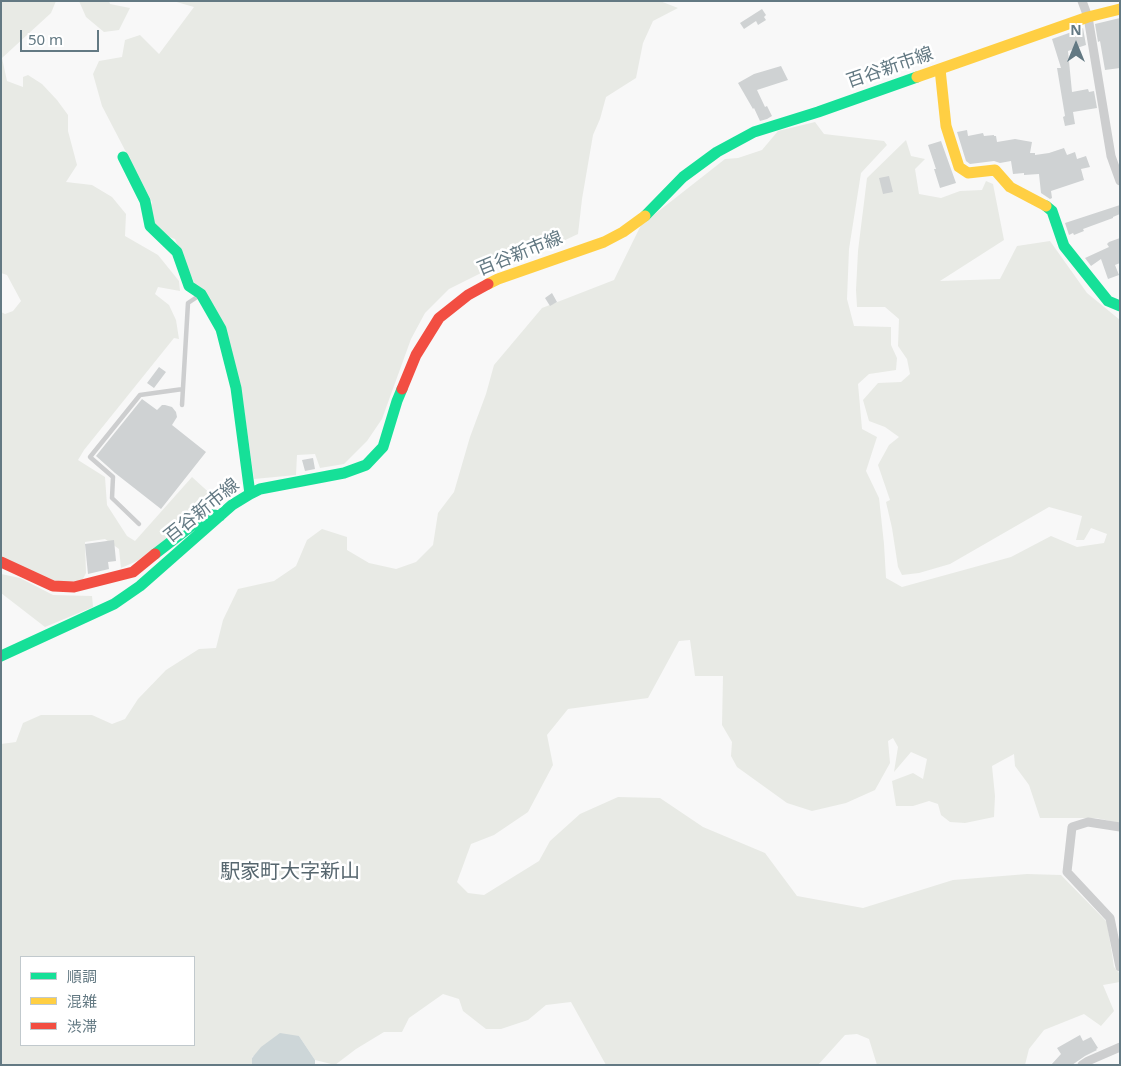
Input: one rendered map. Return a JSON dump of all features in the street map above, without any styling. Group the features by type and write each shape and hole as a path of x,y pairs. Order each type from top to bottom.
{"main road":[{"name":"百谷新市線","path":"1,656 114,604 140,586 232,505 250,494 260,489 344,473 366,465 383,447 397,401 416,355 439,318 468,295 498,279 604,242 623,232 646,215 683,177 717,152 754,132 818,112 1120,8"},
{"path":"940,69 946,126 959,167 968,173 995,170 1010,186 1052,211 1064,246 1108,301 1120,306"},
{"path":"123,157 145,201 150,226 177,252 189,286 201,294 221,329 236,388 250,494"},
{"path":"1,562 53,586 74,587 134,572 207,514 220,516"}],"street":[{"path":"1082,1 1088,18 1111,156 1120,181"},
{"path":"1120,827 1088,822 1072,827 1067,872 1110,918 1120,967"},
{"path":"1082,1065 1120,1047"}],"lane":[{"path":"182,405 188,303 201,294"},
{"path":"138,524 112,498 113,477 90,457 140,395 183,389"}],"shaded area":[{"path":"1,1 56,1 51,13 2,58 7,81 23,87 23,77 28,75 42,84 57,100 68,115 68,131 77,165 66,182 92,185 112,197 126,214 125,236 158,255 179,281 180,291 158,287 155,294 169,305 176,320 179,339 174,338 78,460 105,477 107,505 127,536 135,541 192,477 215,498 214,504 137,561 121,568 119,549 105,539 85,542 86,573 81,583 46,582 1,557 1,312 5,314 13,311 21,301 7,275 1,273"},
{"path":"79,1 109,1 110,4 130,8 119,30 104,32 86,17"},
{"path":"173,1 660,1 678,8 653,21 643,43 636,78 606,97 593,135 578,234 561,242 513,257 449,289 425,313 411,339 382,419 367,441 344,464 320,468 315,454 297,455 296,475 254,479 241,389 175,239 161,234 148,215 152,202 102,106 93,74 99,61 122,57 125,40 140,35 159,54 194,7"},
{"path":"815,122 824,134 884,141 887,145 861,173 849,249 847,299 854,326 891,327 891,345 897,358 896,370 869,374 858,384 862,429 877,437 866,471 879,498 886,578 902,587 1011,557 1051,536 1077,547 1104,543 1107,534 1091,528 1084,540 1076,540 1082,516 1049,507 950,564 919,573 902,575 898,567 886,502 890,500 878,465 889,445 899,437 885,427 869,421 863,400 878,383 901,382 910,374 907,359 898,346 899,319 885,307 857,307 858,251 867,178 906,140 911,156 925,159 915,169 919,194 941,198 960,191 982,190 986,181 993,184 1004,240 940,281 1000,279 1017,246 1050,241 1087,293 1120,320 1120,823 1096,818 1040,818 1029,785 1015,766 1014,754 992,766 995,796 994,817 965,823 950,822 941,815 938,804 929,801 913,806 896,806 892,781 913,773 923,779 927,759 911,752 894,772 898,747 893,738 888,741 890,763 875,790 846,803 812,811 787,803 737,767 731,756 732,742 722,725 723,676 695,676 690,640 679,641 648,698 568,709 547,735 553,765 528,812 494,835 471,844 457,882 468,893 484,895 539,861 550,841 580,814 618,797 660,798 703,827 765,853 797,896 863,908 953,880 1027,874 1061,875 1107,922 1114,967 1120,974 1120,982 1103,985 1114,1011 1101,1026 1084,1014 1044,1030 1029,1049 1025,1065 877,1065 869,1039 857,1034 845,1035 818,1065 606,1065 571,1002 546,1005 528,1020 501,1029 486,1029 463,1011 459,999 443,994 409,1018 402,1032 384,1032 356,1049 335,1065 315,1060 299,1036 252,1057 252,1065 1,1065 1,744 16,742 23,723 41,715 92,715 112,724 125,719 138,699 166,670 199,649 216,648 223,620 238,589 274,581 296,566 307,540 322,529 347,537 347,550 369,563 396,569 416,562 433,545 438,513 454,492 494,365 542,308 614,280 641,225 725,159 738,158 762,150 778,131"},
{"path":"1,574 20,578 53,595 92,596 93,607 45,627 1,593"},
{"path":"280,1033 299,1036 315,1060 315,1065 252,1065 252,1058 261,1047"}],"building":[{"path":"762,9 766,15 764,17 766,20 758,25 756,21 744,29 740,23"},
{"path":"1120,18 1120,68 1105,70 1095,24"},
{"path":"1083,28 1086,45 1068,51 1072,92 1088,89 1089,92 1094,91 1097,108 1073,112 1075,124 1065,126 1057,68 1061,68 1052,39"},
{"path":"781,66 788,80 757,90 765,107 767,106 772,116 760,121 738,83 754,74"},
{"path":"967,130 968,136 983,133 984,136 994,135 997,142 1015,139 1032,142 1030,153 1035,153 1035,155 1064,148 1067,155 1075,152 1077,159 1086,156 1090,167 1081,169 1084,180 1051,191 1052,198 1050,199 1041,193 1039,174 1013,174 1011,161 970,164 966,161 957,132"},
{"path":"941,141 956,183 940,188 928,145"},
{"path":"889,176 893,192 883,194 879,178"},
{"path":"1120,205 1120,214 1083,229 1084,231 1069,235 1065,223"},
{"path":"1120,238 1120,263 1115,265 1119,275 1108,279 1101,259 1091,266 1085,258 1109,247 1107,244 1109,242"},
{"path":"552,293 557,302 550,306 545,298"},
{"path":"159,367 166,372 154,388 147,383"},
{"path":"142,399 157,410 162,405 172,407 177,417 172,425 206,452 161,509 96,456"},
{"path":"313,458 315,469 305,471 302,460"},
{"path":"114,540 116,561 108,562 109,569 88,574 85,544"},
{"path":"1080,1035 1083,1041 1091,1037 1098,1048 1097,1050 1072,1065 1051,1065 1061,1054 1057,1048"}],"traffic: fast":[{"path":"645,216 683,177 717,152 754,132 818,112 917,77"},
{"path":"123,157 145,201 150,226 177,252 189,286 201,294 221,329 236,388 250,494"},
{"path":"1046,206 1052,211 1064,246 1108,301 1120,306"},
{"path":"1,656 114,604 140,586 232,505 250,494 260,489 344,473 366,465 383,447 402,389"},
{"path":"155,554 207,514 220,516"}],"traffic: slow":[{"path":"917,77 1088,17 1120,9"},
{"path":"940,69 946,126 959,167 968,173 995,170 1010,187 1046,206"},
{"path":"488,284 604,242 623,232 645,216"}],"traffic: jam":[{"path":"402,389 416,355 439,318 468,295 488,284"},
{"path":"1,562 53,586 74,587 133,572 155,554"}],"district":[{"name":"駅家町大字新山","path":"290,872"}]}
